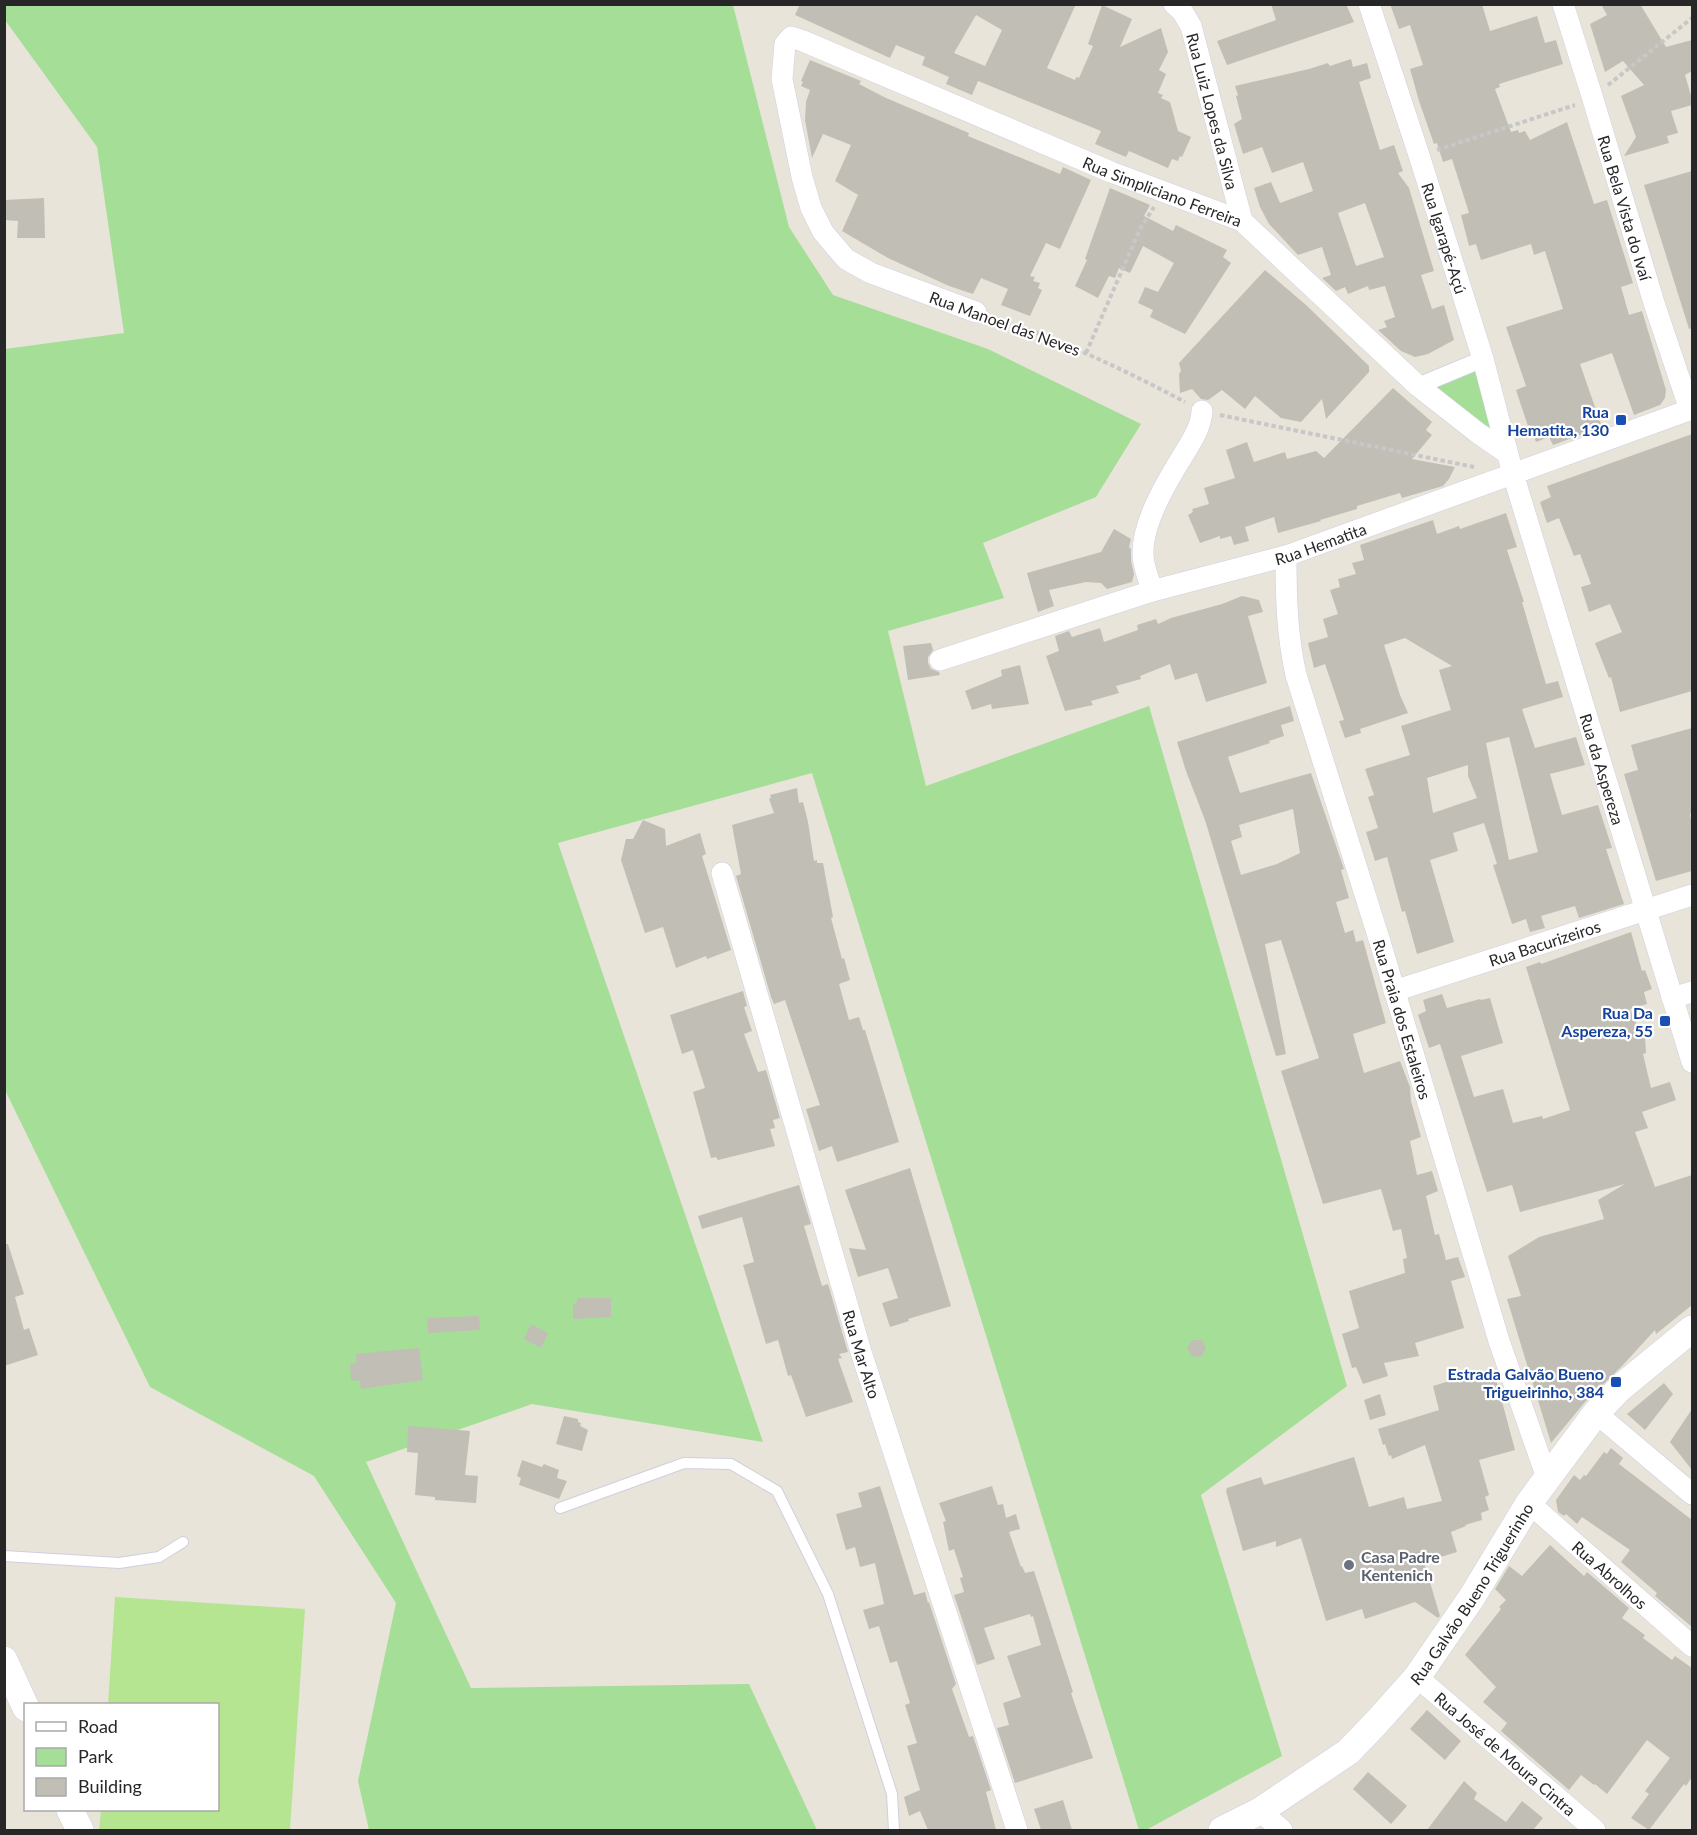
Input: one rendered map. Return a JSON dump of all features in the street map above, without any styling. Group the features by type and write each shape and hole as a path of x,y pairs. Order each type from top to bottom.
{"street":[{"name":"Rua Luiz Lopes da Silva","path":"1174,4 1182,11 1191,26 1242,221"},
{"name":"Rua Igarapé-Açú","path":"1369,4 1483,359 1508,453 1510,475"},
{"name":"Rua Bela Vista do Ivaí","path":"1563,4 1654,303 1691,409"},
{"name":"Rua Simpliciano Ferreira","path":"791,38 803,41 1111,172 1242,221 1418,386 1478,433 1508,453"},
{"name":"Rua Manoel das Neves","path":"791,38 785,44 782,79 801,177 811,208 823,232 846,259 871,273 976,312"},
{"path":"1418,386 1483,359"},
{"name":"Rua Hematita","path":"940,660 1152,591 1286,556 1691,409"},
{"path":"1152,591 1143,557 1148,524 1178,463 1196,434 1202,419 1202,411"},
{"name":"Rua da Aspereza","path":"1510,475 1645,910 1682,995 1692,1062"},
{"name":"Rua Praia dos Estaleiros","path":"1286,556 1289,646 1296,675 1499,1341 1547,1478"},
{"name":"Rua Mar Alto","path":"722,873 861,1352 1017,1830"},
{"name":"Rua Bacurizeiros","path":"1394,991 1692,896"},
{"name":"Rua Galvão Bueno Triguerinho","path":"1222,1830 1260,1811 1348,1752 1417,1677 1472,1597 1529,1503 1596,1413 1629,1380 1692,1329"},
{"path":"1596,1413 1692,1494"},
{"name":"Rua Abrolhos","path":"1529,1503 1692,1646"},
{"path":"4,1660 24,1704"},
{"name":"Rua José de Moura Cintra","path":"1417,1677 1595,1830"},
{"path":"71,1811 80,1830"},
{"path":"1260,1811 1282,1830"}],"lane":[{"path":"560,1508 684,1463 730,1464 777,1491 828,1594 892,1794 894,1830"},
{"path":"4,1556 119,1563 159,1557 183,1542"}],"path":[{"path":"1419,155 1593,98 1692,18"},
{"path":"1086,352 1140,229 1163,192"},
{"name":"Rua Manoel das Neves","path":"976,312 1086,352 1202,411 1510,475"}],"green space":[{"path":"5,5 733,5 789,227 833,295 988,349 1141,424 1096,497 983,543 1004,598 888,631 926,786 1149,706 1347,1386 1201,1495 1282,1756 1146,1830 1139,1830 812,773 558,843 763,1442 532,1404 366,1462 471,1688 749,1684 817,1830 369,1830 358,1781 396,1603 314,1476 150,1387 5,1090 5,349 124,333 97,147 5,20"},
{"path":"1483,359 1507,453 1418,386"},
{"path":"115,1597 305,1609 290,1830 99,1830 101,1811 219,1811 219,1703 108,1703"}],"building":[{"path":"800,4 1076,4 1047,68 1075,80 1076,77 1079,78 1093,46 1088,44 1102,5 1132,19 1120,47 1161,28 1168,52 1159,70 1166,74 1158,93 1163,95 1161,98 1170,102 1178,131 1191,137 1182,157 1180,156 1178,161 1172,159 1168,168 1129,151 1126,157 1095,144 1101,131 978,81 972,95 946,84 949,77 922,65 925,57 896,45 890,58 795,15","holes":["976,15 1002,30 985,66 954,53"]},
{"path":"1271,4 1346,4 1354,22 1227,65 1217,41 1276,20"},
{"path":"1390,4 1482,4 1490,31 1537,16 1545,43 1556,40 1563,64 1499,84 1500,87 1495,89 1511,132 1525,131 1530,140 1567,122 1594,204 1607,200 1633,283 1621,287 1629,315 1642,311 1666,390 1665,398 1660,405 1634,415 1612,353 1580,364 1602,427 1553,445 1549,437 1536,442 1516,390 1526,386 1506,327 1563,309 1545,251 1534,255 1531,244 1481,260 1476,244 1469,246 1461,215 1469,213 1452,159 1443,162 1437,143 1434,144 1410,69 1423,65 1410,25 1399,29"},
{"path":"1601,4 1640,4 1666,47 1692,40 1692,71 1685,75 1692,105 1671,111 1678,133 1667,136 1669,143 1624,156 1636,137 1621,96 1644,85 1623,61 1605,72 1590,24 1607,15"},
{"path":"1351,59 1353,67 1367,63 1371,78 1359,82 1380,150 1394,145 1403,171 1398,173 1409,188 1434,271 1421,275 1432,309 1444,305 1454,340 1428,354 1415,357 1401,351 1378,330 1387,327 1384,321 1395,317 1385,286 1369,290 1368,286 1348,294 1345,287 1336,291 1322,278 1331,275 1322,247 1298,255 1269,224 1260,207 1254,188 1271,182 1280,203 1313,191 1303,162 1272,173 1262,147 1243,154 1234,124 1242,119 1235,86 1328,63 1330,66","holes":["1365,203 1384,257 1356,266 1338,213"]},
{"path":"810,60 861,81 859,84 886,98 969,133 968,136 1060,174 1063,167 1091,180 1060,249 1046,243 1030,276 1035,277 1033,281 1040,283 1038,288 1042,290 1030,316 1001,305 1008,289 981,278 973,294 949,286 888,258 842,231 858,195 835,181 851,145 823,134 812,158 805,120 806,102 810,90 801,86"},
{"path":"1692,171 1692,328 1689,329 1644,185"},
{"path":"1110,188 1150,205 1144,216 1173,231 1176,225 1227,250 1223,257 1231,263 1185,334 1150,317 1153,310 1138,303 1145,287 1158,292 1174,263 1143,246 1130,273 1119,268 1115,278 1109,276 1098,298 1075,286 1087,260 1085,259"},
{"path":"44,198 45,238 17,238 18,221 4,220 4,200"},
{"path":"1265,270 1306,305 1369,366 1369,372 1326,419 1322,399 1301,422 1281,418 1255,396 1245,409 1222,390 1208,400 1201,399 1192,389 1180,393 1179,363"},
{"path":"1393,388 1432,422 1426,430 1432,435 1412,459 1455,467 1443,486 1402,498 1400,493 1357,506 1357,509 1321,521 1278,533 1274,517 1245,527 1249,541 1234,545 1231,536 1220,539 1220,536 1200,543 1188,515 1193,512 1192,509 1209,504 1204,488 1235,478 1226,450 1247,442 1254,462 1285,452 1287,459 1316,451 1324,458"},
{"path":"1692,434 1692,691 1620,712 1611,677 1609,678 1595,643 1622,632 1610,604 1589,612 1581,587 1591,584 1580,554 1574,556 1559,518 1547,523 1540,502 1551,497 1547,486"},
{"path":"1506,513 1517,547 1507,550 1546,684 1558,681 1563,697 1522,709 1535,748 1576,737 1585,765 1550,774 1562,815 1598,805 1612,848 1606,849 1624,904 1579,918 1575,906 1541,916 1545,928 1530,932 1526,919 1512,924 1493,865 1497,864 1484,823 1453,833 1458,851 1430,860 1454,942 1417,954 1405,911 1402,912 1387,857 1375,861 1366,832 1378,828 1368,797 1374,795 1365,769 1410,755 1401,726 1451,710 1439,670 1452,666 1405,638 1384,645 1408,713 1360,729 1361,733 1345,738 1339,721 1344,720 1325,664 1314,668 1308,643 1328,637 1323,619 1338,614 1330,590 1340,587 1338,579 1356,574 1352,563 1364,560 1360,545 1433,520 1437,534 1459,526 1460,529","holes":["1509,737 1538,852 1509,860 1486,743","1468,765 1468,776 1477,798 1433,813 1427,778"]},
{"path":"1114,529 1131,539 1129,547 1134,574 1132,582 1107,589 1101,583 1086,582 1049,590 1054,606 1038,612 1027,573 1101,552"},
{"path":"1242,596 1259,600 1263,612 1248,616 1267,683 1206,702 1197,673 1175,680 1170,664 1140,676 1141,679 1116,686 1119,693 1091,701 1093,705 1065,711 1046,656 1059,651 1055,636 1069,631 1072,637 1100,628 1104,642 1138,630 1137,625 1156,619 1158,624"},
{"path":"931,643 933,650 928,657 928,663 931,669 939,672 940,675 908,680 903,646"},
{"path":"1020,665 1029,704 992,709 991,704 972,710 965,691 1002,676 1001,670"},
{"path":"1290,706 1294,721 1281,725 1284,736 1228,757 1240,793 1311,773 1344,869 1341,870 1349,898 1336,902 1345,933 1353,930 1356,942 1363,940 1386,1023 1353,1034 1364,1073 1400,1061 1410,1087 1411,1101 1421,1137 1410,1141 1417,1175 1432,1171 1438,1191 1426,1196 1435,1235 1439,1234 1446,1260 1458,1257 1465,1277 1451,1281 1464,1328 1415,1343 1419,1356 1384,1363 1388,1376 1363,1384 1356,1367 1352,1368 1342,1334 1359,1328 1349,1291 1405,1273 1403,1259 1407,1258 1401,1229 1393,1231 1381,1189 1323,1204 1281,1071 1319,1058 1281,940 1265,944 1286,1054 1276,1056 1205,820 1177,742","holes":["1293,809 1300,853 1277,864 1241,875 1231,841 1242,837 1239,825"]},
{"path":"1692,728 1692,813 1690,814 1692,871 1656,881 1624,774 1638,770 1631,745"},
{"path":"797,788 799,803 803,802 808,822 814,861 823,863 833,917 831,918 850,980 839,984 849,1020 859,1017 863,1030 865,1030 899,1142 837,1162 832,1146 819,1151 806,1109 820,1105 785,1000 774,1004 771,997 736,876 741,874 732,825 774,813 769,799 770,795"},
{"path":"643,820 665,829 666,846 700,833 706,854 702,856 731,950 707,959 706,956 676,968 663,927 645,933 621,860 626,839 633,839"},
{"path":"1631,932 1642,971 1645,970 1652,989 1644,992 1647,1004 1630,1009 1642,1038 1645,1037 1646,1053 1643,1054 1651,1088 1670,1082 1676,1100 1642,1112 1648,1128 1635,1132 1655,1187 1692,1175 1692,1305 1656,1334 1655,1330 1585,1402 1551,1443 1507,1299 1521,1296 1508,1256 1539,1237 1604,1219 1598,1200 1625,1184 1520,1212 1512,1185 1487,1192 1440,1044 1429,1048 1418,1015 1426,1011 1423,1000 1442,994 1447,1008 1490,998 1503,1043 1461,1056 1474,1097 1503,1089 1513,1123 1542,1116 1543,1119 1570,1110 1526,967 1540,962 1541,964"},
{"path":"743,991 747,1006 744,1007 752,1031 744,1034 758,1072 766,1070 780,1118 773,1120 775,1128 770,1129 775,1146 718,1160 716,1157 711,1158 693,1092 705,1088 693,1050 682,1054 670,1015"},
{"path":"910,1168 951,1306 890,1327 882,1303 898,1298 888,1268 858,1277 849,1248 866,1250 845,1190"},
{"path":"799,1185 811,1224 804,1226 822,1286 828,1284 848,1352 839,1354 842,1358 838,1359 853,1402 806,1417 791,1375 788,1376 778,1340 766,1344 743,1265 754,1262 742,1217 702,1229 698,1216"},
{"path":"4,1244 8,1244 24,1294 15,1297 24,1330 29,1328 38,1355 4,1366"},
{"path":"577,1298 611,1298 611,1317 573,1319 573,1304 577,1303"},
{"path":"479,1316 480,1330 428,1333 427,1318"},
{"path":"531,1324 548,1333 541,1348 524,1339"},
{"path":"1192,1340 1202,1340 1206,1348 1201,1357 1191,1356 1187,1348"},
{"path":"419,1348 423,1380 361,1389 360,1381 351,1380 350,1364 356,1363 356,1354"},
{"path":"1493,1368 1515,1450 1479,1460 1489,1495 1485,1497 1489,1510 1481,1513 1482,1520 1451,1532 1457,1552 1424,1562 1440,1616 1438,1618 1415,1602 1365,1619 1362,1609 1326,1621 1301,1538 1276,1547 1276,1541 1243,1551 1226,1491 1227,1488 1261,1477 1264,1485 1354,1457 1369,1507 1404,1497 1407,1509 1442,1501 1425,1445 1392,1459 1385,1444 1383,1445 1378,1429 1439,1410 1433,1386"},
{"path":"1664,1383 1673,1394 1645,1430 1627,1414"},
{"path":"1380,1394 1386,1415 1370,1420 1364,1400"},
{"path":"1692,1409 1692,1470 1670,1442"},
{"path":"564,1416 578,1419 580,1426 588,1430 582,1451 556,1444"},
{"path":"408,1426 470,1431 465,1475 478,1476 476,1503 435,1500 435,1497 415,1495 418,1453 407,1452"},
{"path":"1611,1448 1623,1458 1619,1464 1692,1520 1692,1627 1655,1596 1657,1593 1621,1562 1630,1550 1582,1517 1577,1524 1566,1514 1564,1516 1558,1512 1556,1500 1574,1475 1580,1480 1584,1475 1586,1476 1604,1452 1607,1454"},
{"path":"522,1460 542,1467 544,1464 559,1470 557,1478 567,1481 559,1499 519,1485 521,1478 517,1476"},
{"path":"880,1486 914,1595 925,1592 929,1602 956,1684 952,1689 969,1737 973,1736 991,1790 986,1792 996,1830 928,1830 920,1811 909,1816 904,1797 920,1790 907,1746 917,1743 905,1705 910,1703 897,1661 890,1663 879,1626 869,1629 863,1610 884,1604 875,1563 860,1567 855,1547 846,1550 836,1514 862,1507 858,1493"},
{"path":"992,1486 998,1505 1003,1504 1006,1518 1016,1514 1020,1529 1009,1532 1021,1567 1025,1573 1034,1571 1093,1758 1015,1783 997,1728 1009,1725 1003,1703 1021,1697 1007,1656 1041,1645 1033,1616 1031,1617 1030,1614 984,1628 995,1659 977,1665 954,1595 964,1592 960,1578 963,1577 954,1549 949,1551 943,1522 946,1521 939,1503"},
{"path":"1550,1545 1584,1576 1587,1572 1629,1608 1622,1618 1645,1635 1643,1638 1672,1660 1675,1656 1692,1668 1692,1777 1686,1786 1684,1784 1649,1830 1631,1818 1649,1794 1645,1791 1670,1758 1647,1740 1607,1794 1581,1775 1569,1790 1501,1731 1507,1723 1483,1702 1496,1687 1465,1655 1506,1600 1495,1589 1509,1566 1522,1576"},
{"path":"1427,1710 1461,1741 1445,1760 1410,1729"},
{"path":"1368,1772 1407,1806 1391,1824 1353,1789"},
{"path":"1464,1781 1477,1793 1474,1799 1506,1822 1522,1801 1543,1818 1533,1830 1427,1830"},
{"path":"1063,1800 1072,1830 1041,1830 1034,1809"}],"place":[{"name":"Rua Hematita, 130","path":"1621,420"},
{"name":"Rua Da Aspereza, 55","path":"1665,1021"},
{"name":"Estrada Galvão Bueno Trigueirinho, 384","path":"1616,1382"},
{"name":"Casa Padre Kentenich","path":"1349,1565"}]}
